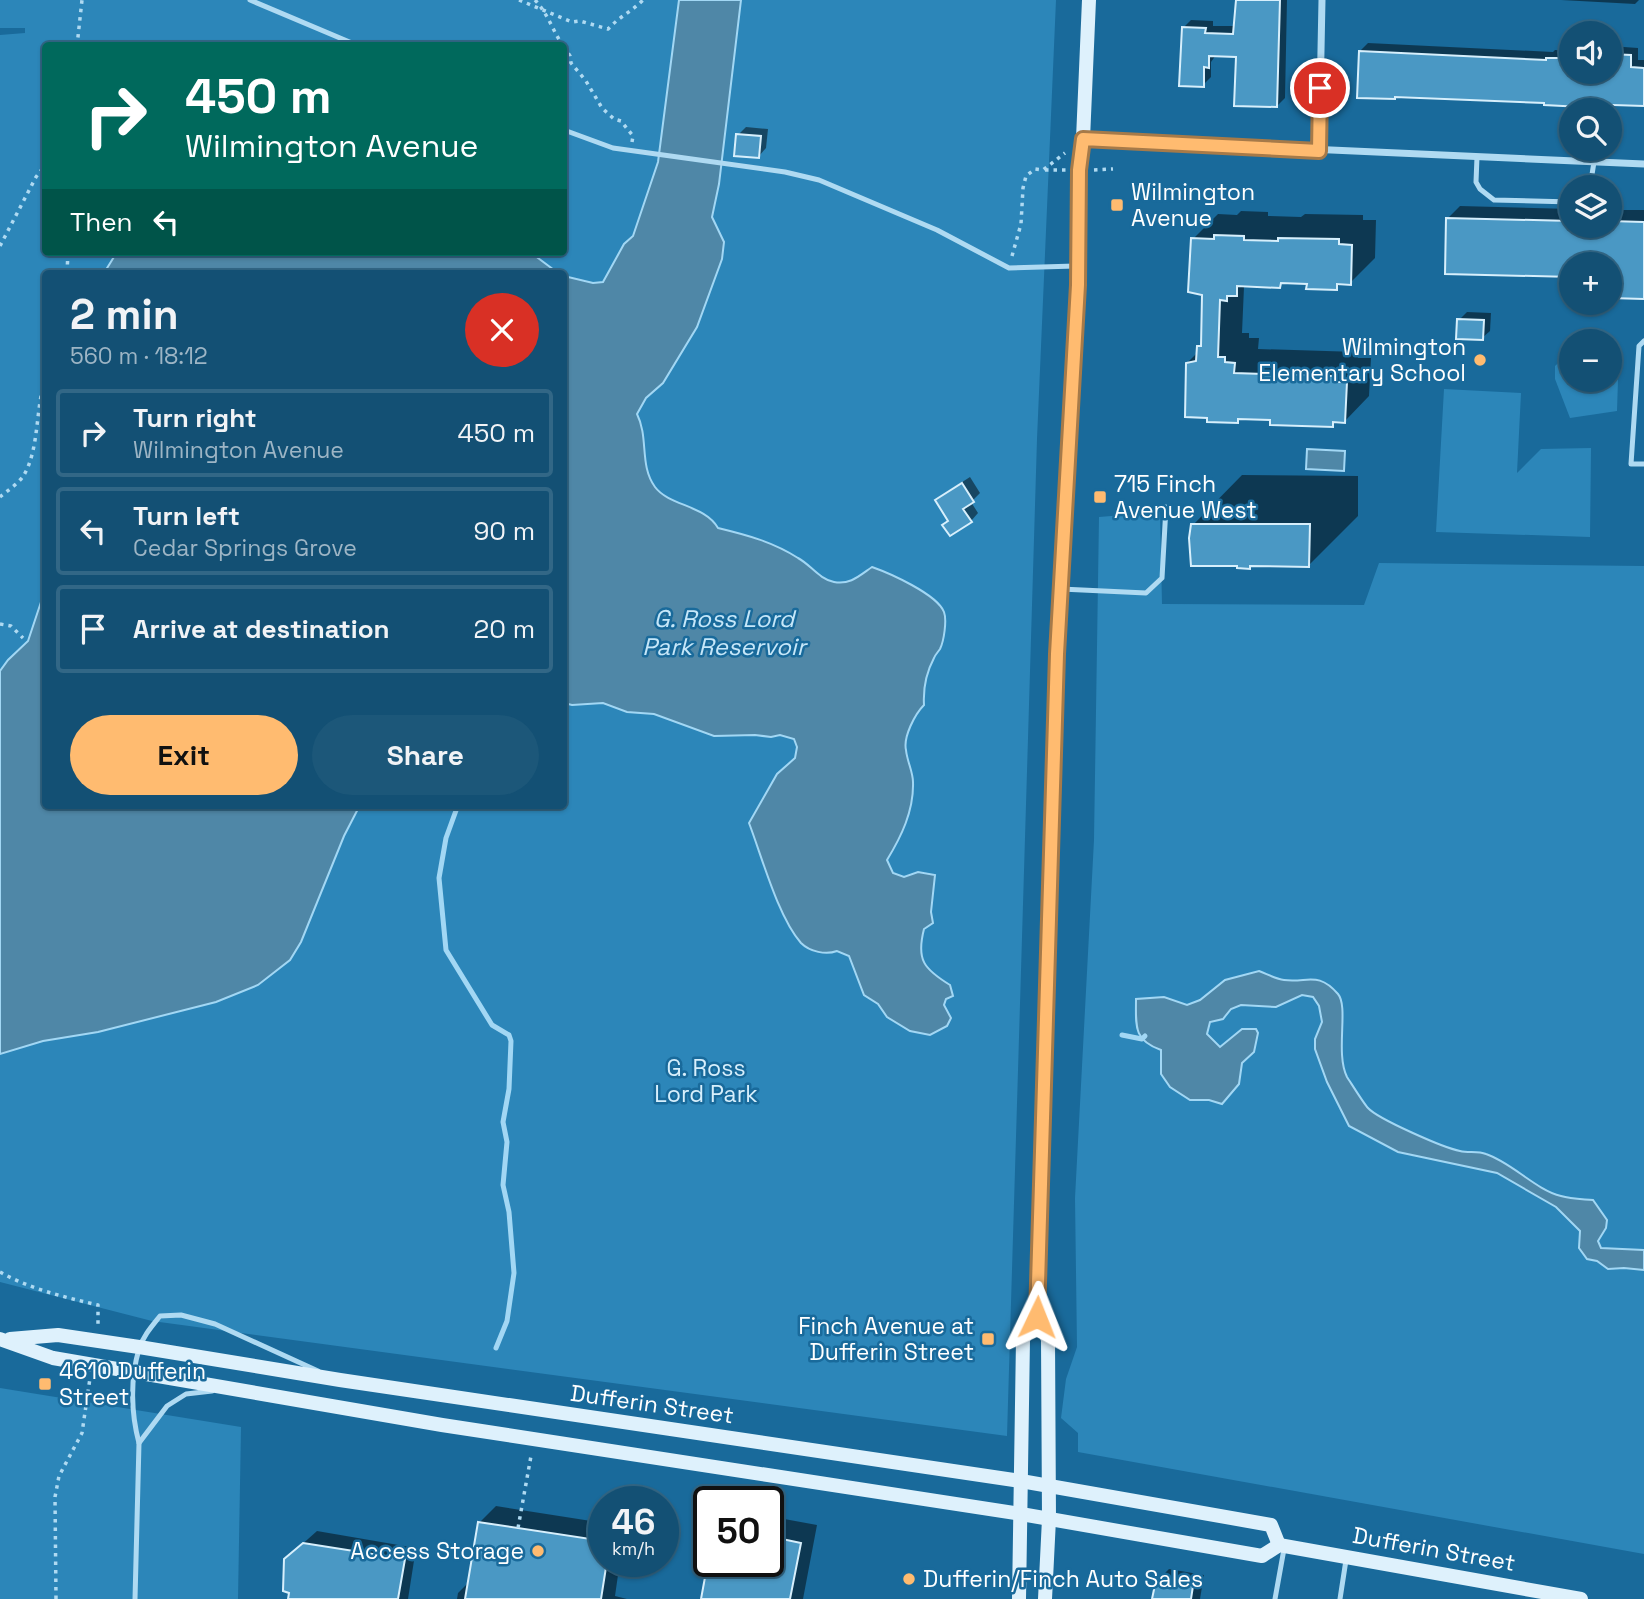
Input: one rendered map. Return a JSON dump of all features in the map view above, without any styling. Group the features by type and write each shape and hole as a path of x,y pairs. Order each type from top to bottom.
{"main road":[{"path":"1045,1599 1049,1519 1048,1339 1037,1317 1061,589 1089,0"},
{"path":"1019,1599 1023,1339 1037,1317"},
{"name":"Dufferin Street","path":"2,1339 58,1335 139,1346 340,1380 1021,1481 1271,1525 1282,1545"},
{"name":"Dufferin Street","path":"2,1339 53,1358 442,1424 1021,1514 1262,1556 1282,1545 1576,1599"}],"street":[{"path":"1319,151 1322,0"},
{"path":"1083,139 1644,164"}],"lane":[{"path":"250,0 350,42"},
{"path":"567,131 613,148 785,172 819,180 937,230 1009,268 1078,266"},
{"path":"1477,157 1476,182 1480,189 1494,200 1559,202"},
{"path":"1592,175 1594,162"},
{"path":"1644,341 1639,346 1631,464 1644,464"},
{"path":"1061,589 1146,593 1161,578 1166,507"},
{"path":"135,1599 139,1443 134,1422 135,1371 139,1346 160,1316 181,1315 215,1324 340,1380"},
{"path":"139,1443 167,1406 186,1394 233,1389"},
{"path":"1275,1599 1282,1545"},
{"path":"1340,1599 1346,1557"}],"path":[{"path":"77,42 82,0"},
{"path":"519,0 572,22 608,29 620,17 627,16 643,0"},
{"path":"535,0 545,11 561,42"},
{"path":"567,52 571,63 586,81 602,108 621,121 633,136 630,151"},
{"path":"1009,268 1021,224 1026,176 1035,169 1044,170 1083,139"},
{"path":"0,246 42,169"},
{"path":"1,498 24,475 36,437 42,393"},
{"path":"0,624 11,626 23,638"},
{"path":"0,1272 54,1294 97,1305 98,1329"},
{"path":"56,1599 55,1497 59,1476 82,1433 90,1377"},
{"path":"518,1528 531,1456"}],"green space":[{"name":"G. Ross Lord Park","path":"0,0 1056,0 1037,439 1007,1436 152,1321 0,1282 0,35 25,33 25,28 0,28"},
{"path":"1559,362 1559,389 1555,379 1555,366"},
{"path":"1444,389 1521,393 1517,473 1541,449 1591,448 1590,537 1436,532"},
{"path":"1560,392 1618,392 1617,411 1570,418"},
{"path":"1160,512 1162,604 1364,605 1379,563 1644,566 1644,1554 1078,1452 1078,1433 1061,1418 1066,1379 1077,1347 1075,1198 1094,840 1099,517"},
{"path":"0,1388 241,1427 238,1599 0,1599"}],"water":[{"name":"G. Ross Lord Park Reservoir","path":"679,0 741,0 719,184 712,217 724,242 722,259 697,327 663,383 646,398 637,414 643,432 645,461 650,479 661,493 705,515 718,528 779,548 834,582 850,581 872,567 923,591 940,605 944,612 943,641 927,675 924,705 906,739 913,778 909,813 902,833 887,860 893,873 904,877 918,872 935,875 931,912 933,923 924,929 922,956 928,968 950,985 953,996 946,999 944,1005 951,1018 947,1026 930,1035 910,1031 887,1017 878,1004 864,995 849,956 837,951 818,952 801,943 778,903 749,823 777,774 795,758 797,747 794,739 780,735 714,736 654,714 627,712 603,703 567,704 567,277 593,283 603,282 624,244 633,236 658,162"},
{"path":"115,256 535,256 554,270 106,270"},
{"path":"1307,449 1345,451 1344,471 1306,469"},
{"path":"42,599 42,809 358,809 344,836 301,942 290,960 258,985 216,1002 98,1032 43,1041 0,1054 0,671 28,641"},
{"path":"1259,971 1284,980 1318,980 1338,994 1342,1009 1342,1056 1347,1077 1374,1113 1440,1145 1460,1151 1483,1153 1495,1158 1552,1193 1593,1200 1607,1220 1606,1228 1598,1241 1601,1248 1644,1250 1644,1270 1608,1269 1597,1261 1587,1259 1579,1248 1580,1231 1556,1207 1497,1173 1398,1152 1349,1126 1327,1082 1315,1049 1315,1039 1322,1022 1319,1006 1313,997 1302,995 1276,1007 1241,1005 1231,1009 1223,1019 1210,1022 1207,1034 1220,1047 1242,1029 1256,1029 1258,1033 1254,1052 1242,1063 1239,1084 1222,1104 1209,1100 1190,1100 1170,1087 1161,1074 1161,1050 1145,1042 1138,1031 1136,999 1164,997 1187,1005 1200,1000 1225,980"}],"building":[{"path":"1236,0 1280,0 1277,107 1234,106 1236,57 1209,56 1209,68 1204,67 1204,87 1179,86 1182,27 1206,28 1205,33 1233,34"},
{"path":"1359,51 1546,60 1559,58 1559,84 1622,84 1622,55 1631,55 1631,67 1644,68 1644,106 1622,105 1622,98 1559,98 1559,106 1395,97 1357,98"},
{"path":"736,134 761,136 759,158 734,156"},
{"path":"1446,218 1559,221 1559,238 1622,238 1622,221 1644,222 1644,299 1622,298 1622,252 1559,252 1559,277 1445,274"},
{"path":"1214,235 1244,236 1244,240 1339,239 1339,244 1352,245 1351,285 1337,284 1337,290 1306,289 1307,284 1281,283 1280,288 1237,286 1237,296 1227,296 1227,301 1220,300 1218,357 1225,357 1225,362 1235,363 1234,373 1334,376 1334,382 1347,382 1345,423 1333,422 1333,427 1270,425 1270,420 1207,422 1207,418 1185,417 1186,363 1196,361 1197,346 1201,346 1202,295 1188,292 1191,238 1214,239"},
{"path":"1457,319 1484,320 1483,340 1456,339"},
{"path":"962,483 974,502 963,509 972,522 950,536 942,525 948,521 935,500"},
{"path":"1191,524 1310,524 1309,567 1250,566 1250,569 1237,566 1191,566"},
{"name":"Access Storage","path":"478,1522 588,1539 588,1577 604,1577 601,1599 465,1599"},
{"path":"784,1539 801,1543 790,1599 701,1599 705,1577 784,1577"},
{"path":"303,1543 405,1559 398,1599 288,1599 289,1593 283,1591 284,1559"},
{"path":"1156,1580 1193,1586 1191,1599 1152,1599"}],"waterway":[{"path":"457,809 446,838 439,878 446,950 492,1025 509,1035 511,1041 509,1089 503,1122 507,1142 503,1185 509,1212 514,1273 507,1321 496,1348"},
{"path":"1122,1035 1142,1039 1145,1036"}],"place":[{"name":"Wilmington Avenue","path":"1117,205"},
{"name":"Wilmington Elementary School","path":"1480,360"},
{"name":"715 Finch Avenue West","path":"1100,497"},
{"name":"Finch Avenue at Dufferin Street","path":"988,1339"},
{"name":"4610 Dufferin Street","path":"45,1384"},
{"name":"Access Storage","path":"538,1551"},
{"name":"Dufferin/Finch Auto Sales","path":"909,1579"}],"route":[{"path":"1037,1317 1057,654 1078,285 1079,170 1083,139 1319,151 1320,88"}]}
